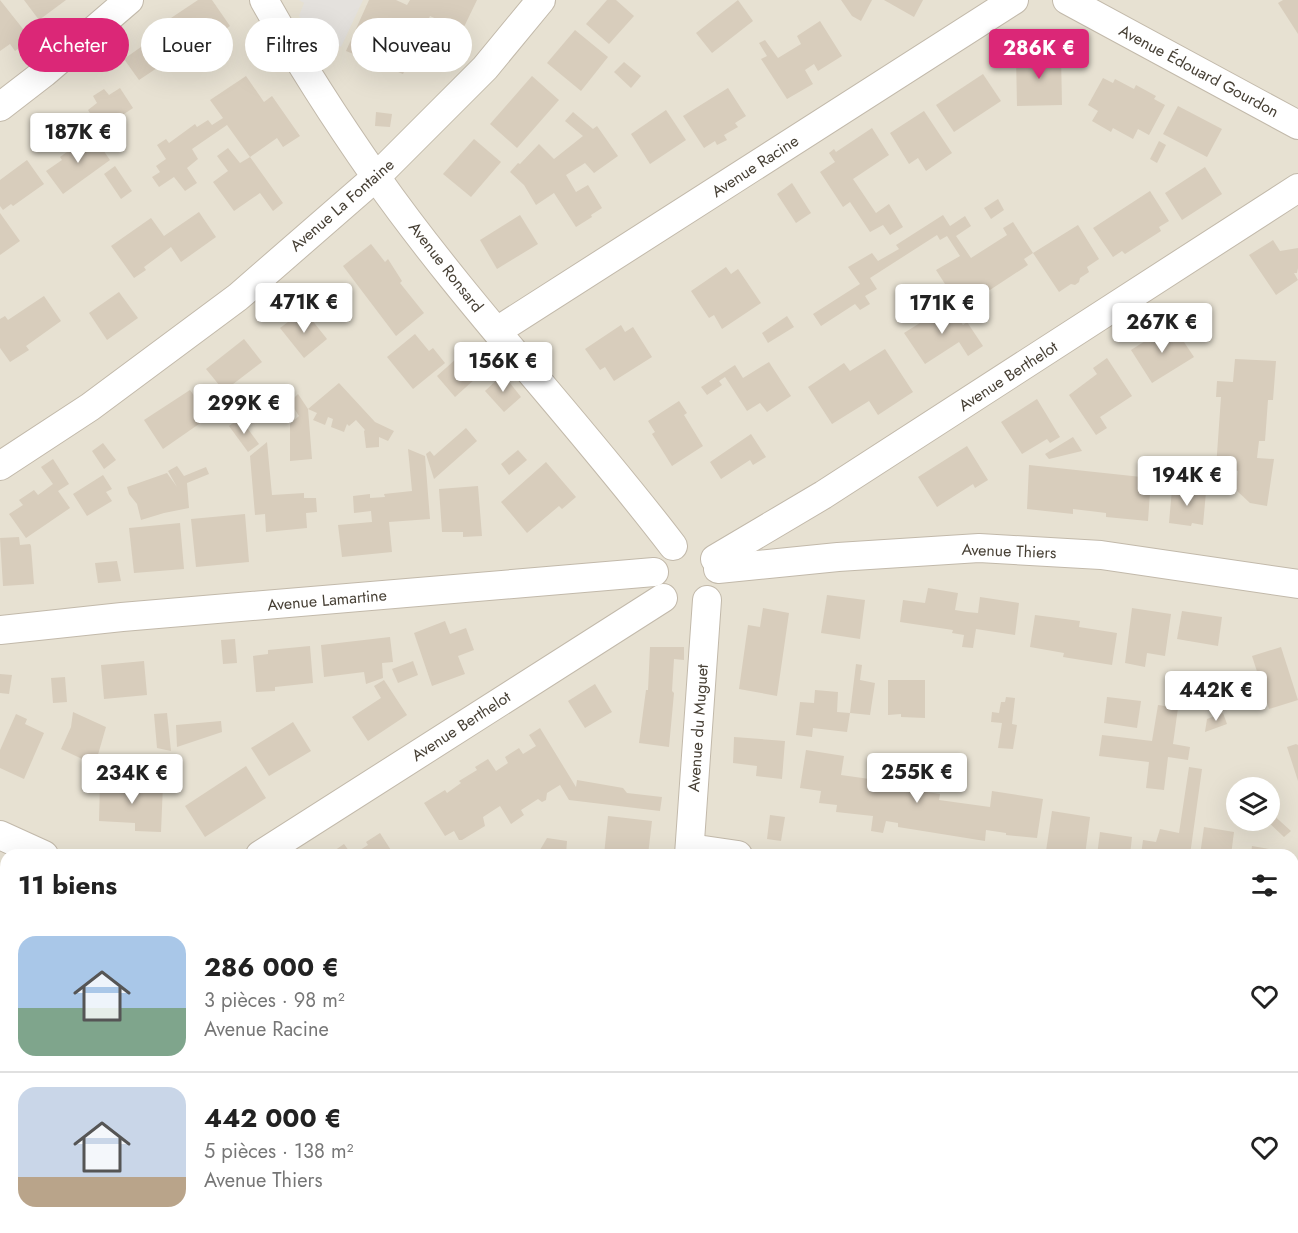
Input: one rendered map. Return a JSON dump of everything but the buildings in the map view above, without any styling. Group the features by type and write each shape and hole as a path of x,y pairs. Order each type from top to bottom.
{"street":[{"path":"0,107 60,60 129,0"},
{"name":"Avenue Ronsard","path":"264,0 296,56 376,177 497,331 636,497 673,546"},
{"name":"Avenue La Fontaine","path":"0,466 90,407 238,297 376,177 485,68 542,0"},
{"name":"Avenue Racine","path":"497,331 1014,0"},
{"name":"Avenue Édouard Gourdon","path":"1067,0 1298,125"},
{"name":"Avenue Berthelot","path":"716,564 1298,188"},
{"path":"691,543 701,546 709,551 716,564 718,586 699,606 689,608 670,604 658,585 659,558 673,546 691,543"},
{"name":"Avenue Thiers","path":"716,564 979,548 1101,555 1298,584"},
{"name":"Avenue Berthelot","path":"269,849 658,585"},
{"name":"Avenue Lamartine","path":"0,630 122,617 658,585"},
{"name":"Avenue du Muguet","path":"689,849 707,600"},
{"path":"0,835 31,849"}],"shaded area":[{"path":"0,0 1298,0 1298,849 0,849"},
{"path":"299,0 363,0 355,18 351,18 351,26 341,47 339,46 339,18 301,18 299,16 304,3"}]}
